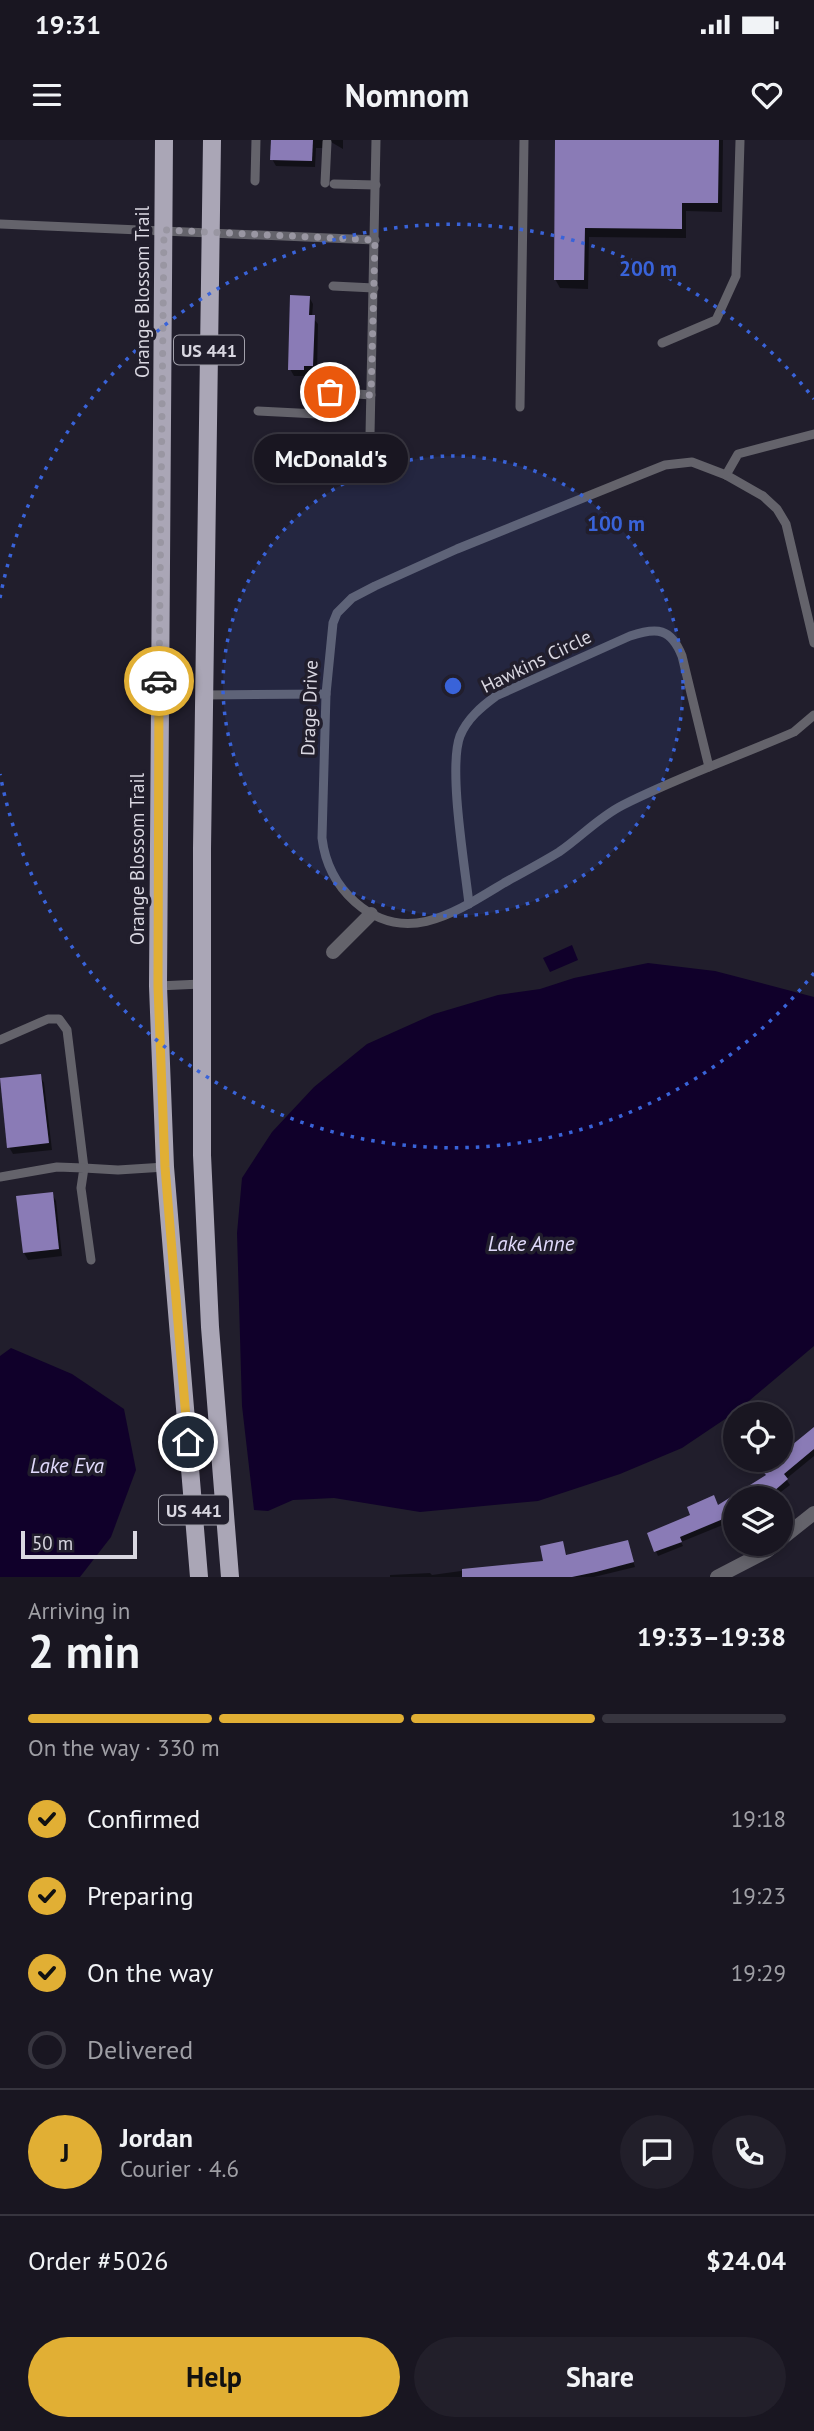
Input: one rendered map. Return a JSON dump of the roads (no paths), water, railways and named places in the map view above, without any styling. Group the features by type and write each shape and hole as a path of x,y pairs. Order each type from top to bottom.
{"main road":[{"name":"Orange Blossom Trail","path":"164,140 158,986 165,1167 199,1577"},
{"name":"US 441","path":"212,140 201,984 202,1155 206,1263 230,1577"}],"street":[{"path":"333,952 371,914"},
{"path":"793,1530 814,1513"},
{"path":"717,1577 757,1556"}],"lane":[{"path":"255,181 256,140"},
{"path":"370,435 376,140"},
{"path":"520,407 524,140"},
{"path":"662,343 716,320 736,276 740,141"},
{"path":"327,142 330,183 376,186"},
{"path":"0,224 375,240"},
{"path":"333,286 374,288"},
{"path":"258,411 317,414 330,392 371,395"},
{"path":"726,475 738,454 814,434"},
{"name":"Drage Drive","path":"814,643 784,517 763,496 726,475 692,462 665,466 457,548 352,598 337,613 332,623 326,694 324,851 329,868 341,887 371,914 392,922 424,923 469,904 559,852 615,809 794,732 814,715"},
{"name":"Hawkins Circle","path":"469,904 456,781 456,754 466,726 482,706 496,696 630,636 648,631 665,632 674,640 682,656 709,767"},
{"path":"205,695 326,694"},
{"path":"158,986 201,984"},
{"path":"0,1040 48,1019 59,1019 67,1030 84,1168 81,1188 90,1260"},
{"path":"0,1177 57,1167 118,1170 165,1167"}],"water":[{"path":"572,945 578,960 550,972 543,958"},
{"name":"Lake Anne","path":"648,963 715,971 814,997 814,1346 748,1402 723,1402 723,1420 682,1448 620,1474 538,1501 420,1512 334,1498 293,1500 268,1511 254,1510 242,1406 237,1233 242,1178 272,1132 314,1087 367,1044 434,1014 498,995 540,989 574,978"},
{"name":"Lake Eva","path":"11,1348 72,1374 124,1409 136,1470 111,1537 80,1577 0,1577 0,1356"}],"place":[{"name":"McDonald's","path":"330,392"}]}
